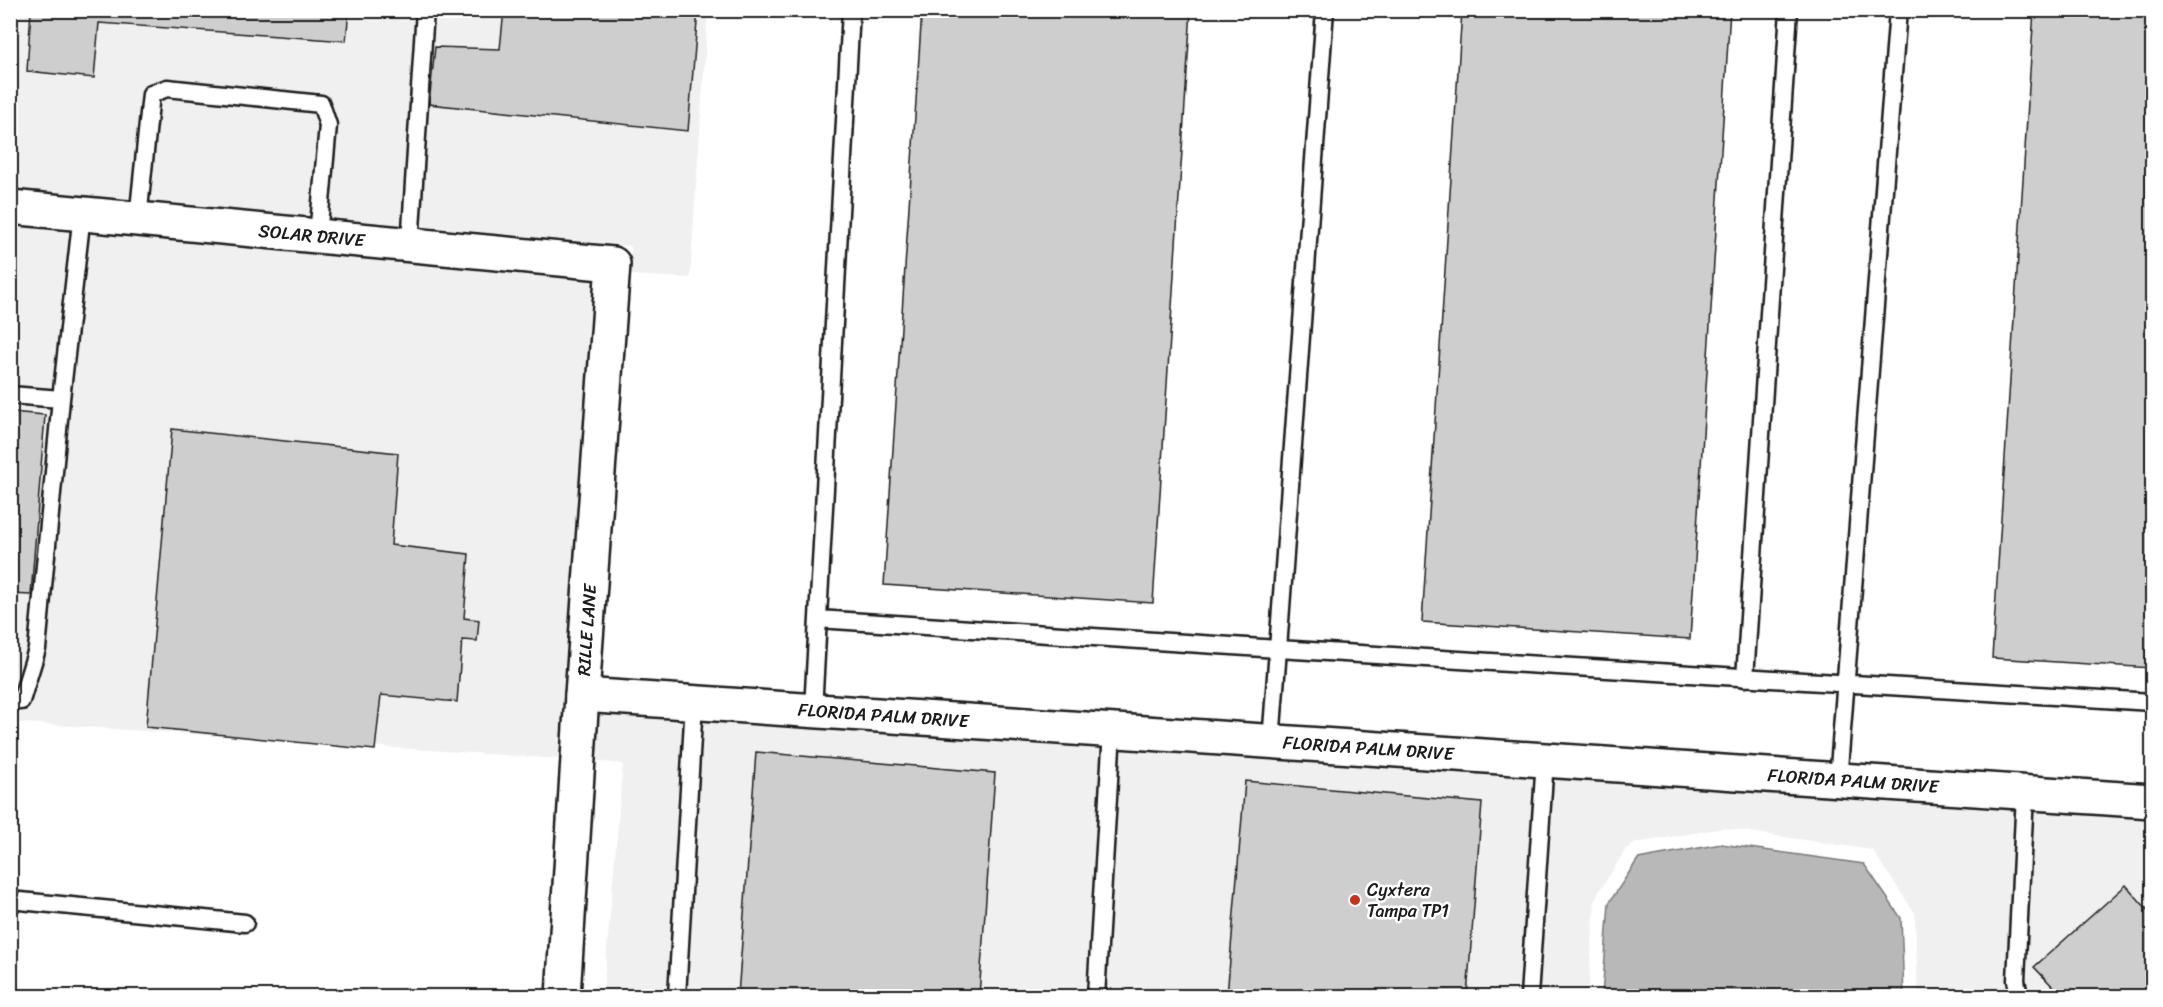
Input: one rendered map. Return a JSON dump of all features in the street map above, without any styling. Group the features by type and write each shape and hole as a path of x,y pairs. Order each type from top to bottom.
{"street":[{"name":"SOLAR DRIVE","path":"10,207 613,264"},
{"name":"RILLE LANE","path":"563,996 613,264"},
{"name":"FLORIDA PALM DRIVE","path":"582,695 2152,801"}],"lane":[{"path":"410,245 425,10"},
{"path":"813,710 851,10"},
{"path":"1271,742 1324,10"},
{"path":"1745,678 1790,10"},
{"path":"1839,781 1898,10"},
{"path":"138,219 150,94 167,88 321,104 328,125 318,236"},
{"path":"10,701 21,701 37,648 61,399 82,214"},
{"path":"10,395 61,399"},
{"path":"818,619 1846,685 2152,702"},
{"path":"677,996 694,703"},
{"path":"1096,996 1112,731"},
{"path":"1529,996 1545,760"},
{"path":"2019,996 2016,980 2025,794"},
{"path":"10,900 245,923"}],"shaded area":[{"path":"10,11 708,11 690,278 629,275 631,246 11,188"},
{"path":"10,226 595,281 561,759 11,722"},
{"path":"598,715 2152,820 2152,996 1918,996 1915,913 1872,850 1723,828 1636,843 1626,849 1598,893 1595,902 1588,996 603,996 623,764 595,761"},
{"path":"1721,844 1864,864 1901,918 1904,996 1602,996 1609,903 1638,859"}],"building":[{"path":"31,10 349,10 346,41 99,23 94,78 27,71"},
{"path":"504,10 698,10 688,131 429,104 435,47 500,49"},
{"path":"922,10 1191,10 1153,603 884,585"},
{"path":"1462,10 1730,10 1690,639 1422,622"},
{"path":"2034,10 2152,10 2152,668 1992,658"},
{"path":"10,412 45,415 31,595 10,594"},
{"path":"172,429 398,453 391,545 469,554 464,618 479,620 477,641 462,640 457,702 381,695 375,750 146,727"},
{"path":"756,752 995,773 979,996 738,996"},
{"name":"Cyxtera Tampa TP1","path":"1245,781 1482,803 1467,996 1227,996"},
{"path":"2126,885 2152,915 2152,996 2062,996 2034,967"}],"place":[{"name":"Cyxtera Tampa TP1","path":"1355,900"}]}
